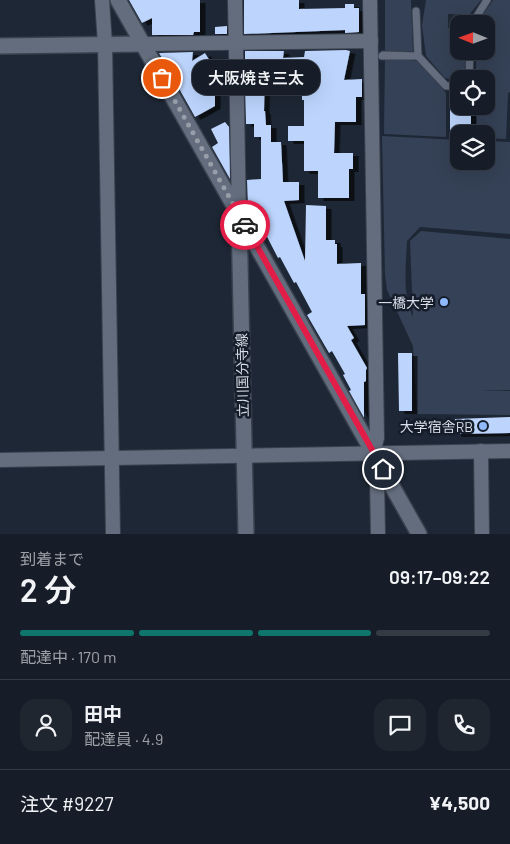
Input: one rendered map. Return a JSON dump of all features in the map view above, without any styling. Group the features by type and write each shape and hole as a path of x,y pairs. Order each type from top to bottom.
{"main road":[{"path":"118,0 419,534"},
{"path":"0,46 143,44"},
{"name":"立川国分寺線","path":"239,215 246,534"}],"street":[{"path":"102,0 113,534"},
{"path":"235,0 239,215"},
{"path":"370,0 377,438 373,453 377,479 378,534"},
{"path":"143,44 371,41"},
{"path":"481,451 482,534"},
{"path":"0,460 510,451"}],"lane":[{"path":"478,15 487,0"},
{"path":"416,12 418,56 446,86 450,86"}],"shaded area":[{"path":"385,0 411,0 413,51 385,52"},
{"path":"426,0 481,0 469,15 448,14 450,60 465,60 465,70 450,70 450,79 445,78 426,56 422,25"},
{"path":"493,0 510,0 510,92 508,93 506,139 495,138 495,125 476,125 476,115 495,115 495,70 476,70 476,60 495,60 495,15 483,15"},
{"path":"385,58 421,61 446,93 446,137 384,134"},
{"path":"382,136 450,140 450,170 495,170 495,141 510,142 510,234 420,227 407,241 406,289 413,317 410,241 421,231 510,239 510,390 481,391 510,391 510,415 417,414 413,346 387,290 385,275"}],"building":[{"path":"129,0 200,0 200,32 194,32 193,35 152,35 152,18 142,23"},
{"path":"244,0 299,0 299,9 345,8 345,4 354,4 354,8 359,8 359,32 345,33 345,30 244,34"},
{"path":"227,26 227,34 215,34 215,27"},
{"path":"245,51 284,51 283,58 304,57 305,51 350,51 344,80 362,79 362,97 356,97 356,122 335,122 334,153 353,153 353,169 349,169 349,198 318,198 318,171 304,171 304,141 288,141 288,126 304,126 302,79 287,79 287,70 265,70 264,111 266,125 271,125 271,142 281,142 283,182 299,182 299,200 284,201 305,261 306,205 326,206 326,240 335,240 335,244 337,244 337,264 361,263 361,294 365,294 365,325 347,326 354,338 351,340 367,368 366,381 364,382 364,418 349,391 351,390 343,375 345,374 332,351 329,353 307,315 312,312 296,282 294,283 280,257 278,258 262,227 258,229 248,208 247,180 261,179 261,137 254,137 254,124 246,124 245,87 250,87 250,63 245,63"},
{"path":"193,52 192,61 205,53 215,69 215,106 195,117 159,53"},
{"path":"450,115 471,115 471,125 450,125"},
{"path":"225,122 229,127 230,179 212,147 218,143 211,129"},
{"path":"398,353 412,353 412,411 399,411"},
{"name":"大学宿舎RB","path":"510,417 510,433 456,434 455,419"}],"way so far":[{"path":"162,78 245,225"}],"place":[{"name":"大阪焼き三太","path":"162,78"},
{"name":"一橋大学","path":"444,302"},
{"name":"大学宿舎RB","path":"483,426"}],"route":[{"path":"245,225 383,469"}]}
